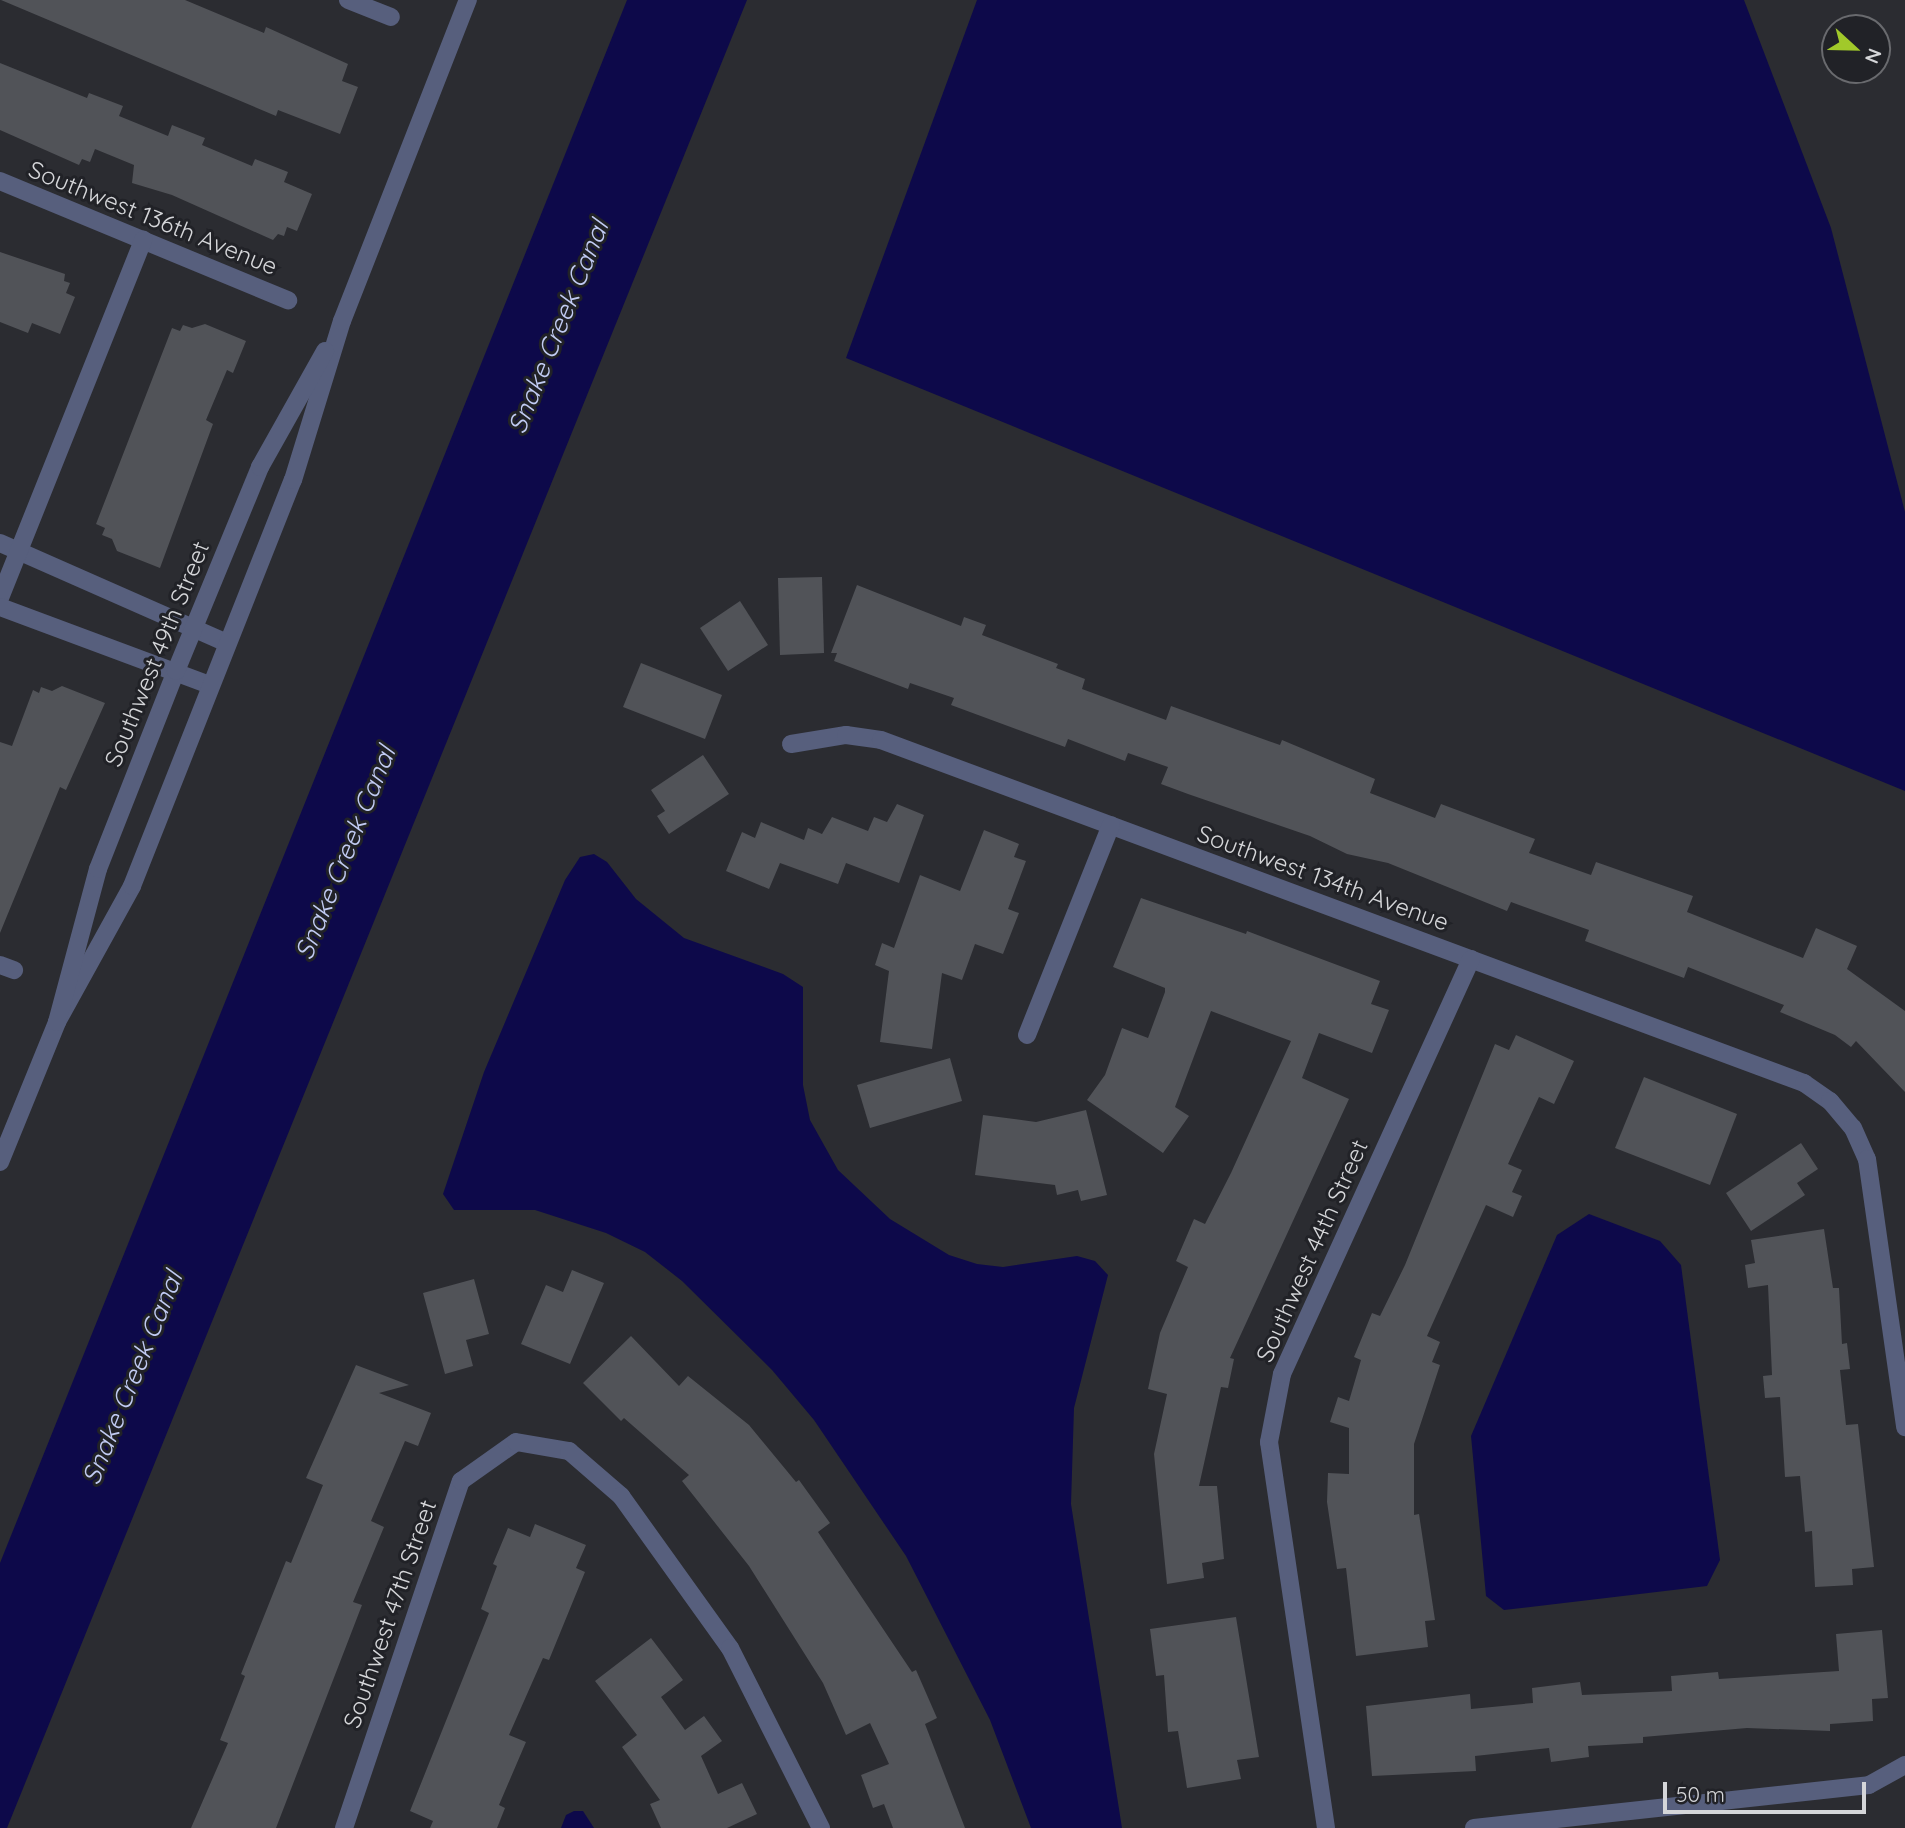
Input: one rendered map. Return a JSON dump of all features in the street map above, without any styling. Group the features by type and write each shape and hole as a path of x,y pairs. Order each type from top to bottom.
{"street":[{"path":"348,0 391,17"},
{"name":"Southwest 49th Street","path":"0,1162 57,1022 132,886 209,685 293,480 342,321 468,0"},
{"name":"Southwest 136th Avenue","path":"0,181 288,300"},
{"path":"0,598 143,240"},
{"name":"Southwest 49th Street","path":"57,1022 99,869 193,629 260,467 342,321"},
{"path":"0,543 228,643"},
{"path":"0,607 209,685"},
{"name":"Southwest 134th Avenue","path":"790,744 846,735 881,740 1804,1083 1830,1101 1853,1128 1867,1159 1905,1427"},
{"path":"1027,1035 1111,825"},
{"name":"Southwest 44th Street","path":"1326,1828 1269,1442 1282,1374 1471,959"},
{"name":"Southwest 47th Street","path":"344,1828 461,1481 516,1442 569,1451 621,1496 730,1648 821,1828"},
{"path":"1475,1828 1869,1785 1905,1765"}],"water":[{"name":"Snake Creek Canal","path":"627,0 747,0 7,1828 0,1828 0,1563"},
{"path":"977,0 1744,0 1831,228 1905,512 1905,791 846,358"},
{"path":"594,854 607,862 636,899 684,938 783,974 803,987 803,1085 810,1120 838,1170 890,1219 949,1255 977,1264 1003,1267 1077,1256 1095,1261 1108,1275 1074,1408 1071,1504 1122,1828 1031,1828 990,1720 906,1556 814,1420 772,1370 682,1281 645,1252 606,1233 535,1210 454,1210 443,1194 484,1072 565,880 580,857"},
{"path":"1589,1214 1660,1241 1681,1265 1720,1560 1707,1586 1504,1610 1486,1596 1471,1436 1557,1235"},
{"path":"583,1811 594,1828 561,1828 566,1815"}],"building":[{"path":"1,0 185,0 264,33 266,27 348,64 342,81 358,87 340,134 278,110 276,116"},
{"path":"0,63 87,98 89,93 123,106 119,116 168,136 172,125 205,138 202,145 252,166 255,159 288,172 284,182 312,194 297,231 287,227 284,236 278,234 273,240 172,195 132,183 134,165 95,149 90,162 82,159 79,165 0,130"},
{"path":"0,252 65,274 64,281 70,283 66,293 75,297 60,334 32,323 28,333 0,322"},
{"path":"205,324 246,341 233,373 227,370 206,420 213,424 160,568 117,551 112,539 102,535 105,528 96,524 172,328 180,331 183,325 192,328"},
{"path":"822,577 824,653 780,655 778,578"},
{"path":"857,585 961,626 964,617 986,625 982,635 1058,664 1056,668 1085,679 1082,689 1166,720 1171,706 1280,745 1282,740 1375,779 1370,793 1435,818 1441,804 1535,839 1529,853 1591,875 1596,862 1693,896 1687,912 1803,958 1816,928 1857,946 1847,969 1905,1011 1905,1092 1856,1041 1851,1047 1835,1035 1780,1012 1784,1005 1688,967 1684,978 1585,941 1589,930 1511,902 1507,911 1388,863 1347,854 1310,836 1161,784 1168,767 1128,753 1125,761 1068,739 1065,747 951,705 954,698 910,683 908,689 834,661 837,653 831,653"},
{"path":"740,601 768,645 728,671 700,628"},
{"path":"641,663 722,695 705,739 623,707"},
{"path":"62,686 105,703 66,790 60,787 0,933 0,742 12,746 33,690 39,693 41,687 52,691"},
{"path":"703,755 729,794 669,834 657,816 665,811 651,790"},
{"path":"897,804 924,815 899,883 846,863 838,884 780,863 769,889 726,871 742,832 755,838 761,822 804,840 808,828 822,834 832,817 868,831 874,817 887,822"},
{"path":"984,830 1019,844 1014,857 1026,861 1008,909 1019,913 1003,954 975,944 962,980 942,973 932,1049 880,1042 889,971 875,965 882,943 894,948 920,875 960,891"},
{"path":"1141,898 1246,934 1247,931 1380,981 1371,1004 1389,1010 1372,1053 1319,1033 1302,1078 1349,1099 1230,1358 1234,1359 1228,1388 1221,1387 1199,1486 1217,1486 1224,1559 1202,1563 1204,1578 1167,1584 1154,1454 1167,1394 1148,1389 1160,1333 1188,1267 1176,1261 1194,1219 1205,1224 1291,1041 1211,1011 1175,1107 1189,1116 1163,1153 1087,1100 1105,1075 1122,1028 1148,1038 1165,992 1165,988 1113,967"},
{"path":"1516,1035 1574,1061 1554,1104 1539,1097 1508,1164 1522,1170 1512,1192 1522,1196 1513,1217 1486,1205 1427,1336 1440,1342 1432,1362 1440,1365 1414,1444 1414,1515 1419,1514 1435,1620 1425,1621 1428,1647 1356,1656 1346,1568 1337,1569 1327,1502 1328,1473 1349,1474 1349,1428 1330,1422 1338,1397 1349,1401 1361,1360 1354,1357 1372,1313 1380,1316 1405,1265 1495,1044 1509,1050"},
{"path":"950,1058 962,1101 870,1128 857,1085"},
{"path":"1644,1077 1737,1114 1710,1185 1615,1148"},
{"path":"1086,1110 1107,1195 1081,1201 1078,1190 1057,1195 1055,1185 975,1175 983,1115 1036,1122"},
{"path":"1801,1143 1818,1169 1797,1183 1805,1195 1751,1231 1726,1193"},
{"path":"1824,1229 1833,1288 1839,1288 1842,1344 1847,1343 1850,1369 1840,1370 1846,1425 1858,1424 1874,1567 1852,1569 1853,1585 1815,1587 1812,1531 1805,1532 1800,1476 1785,1477 1780,1397 1765,1398 1763,1376 1772,1375 1768,1285 1748,1288 1745,1265 1755,1263 1751,1240"},
{"path":"572,1270 604,1283 570,1364 521,1344 546,1285 563,1292"},
{"path":"474,1279 489,1334 466,1340 473,1366 445,1374 423,1293"},
{"path":"631,1336 679,1386 688,1376 749,1425 796,1482 799,1480 830,1523 818,1532 912,1672 916,1670 937,1718 925,1724 965,1828 893,1828 884,1804 873,1808 861,1775 889,1764 870,1723 846,1735 823,1683 749,1566 682,1481 689,1475 624,1418 621,1421 583,1383"},
{"path":"356,1365 409,1385 379,1393 431,1413 418,1446 405,1441 371,1521 384,1527 353,1602 362,1605 276,1828 191,1828 228,1743 220,1740 245,1676 241,1674 286,1561 291,1563 323,1485 306,1478"},
{"path":"535,1524 586,1545 576,1568 585,1572 549,1660 543,1658 509,1735 526,1742 499,1805 505,1808 497,1828 430,1828 433,1821 410,1811 489,1613 481,1609 497,1566 493,1564 508,1528 530,1537"},
{"path":"1236,1617 1259,1757 1237,1760 1241,1779 1187,1788 1178,1731 1168,1732 1164,1675 1156,1676 1150,1629"},
{"path":"1882,1630 1888,1698 1872,1699 1873,1721 1830,1724 1830,1731 1747,1728 1643,1737 1643,1743 1588,1746 1589,1757 1551,1762 1549,1748 1475,1756 1476,1771 1372,1776 1366,1706 1470,1694 1471,1709 1533,1703 1532,1688 1580,1682 1582,1695 1672,1691 1671,1676 1718,1672 1719,1679 1839,1671 1836,1634"},
{"path":"651,1638 683,1680 661,1697 685,1730 704,1716 722,1741 701,1756 718,1794 742,1783 757,1814 727,1828 661,1828 650,1804 660,1800 622,1747 637,1735 595,1681"}]}
